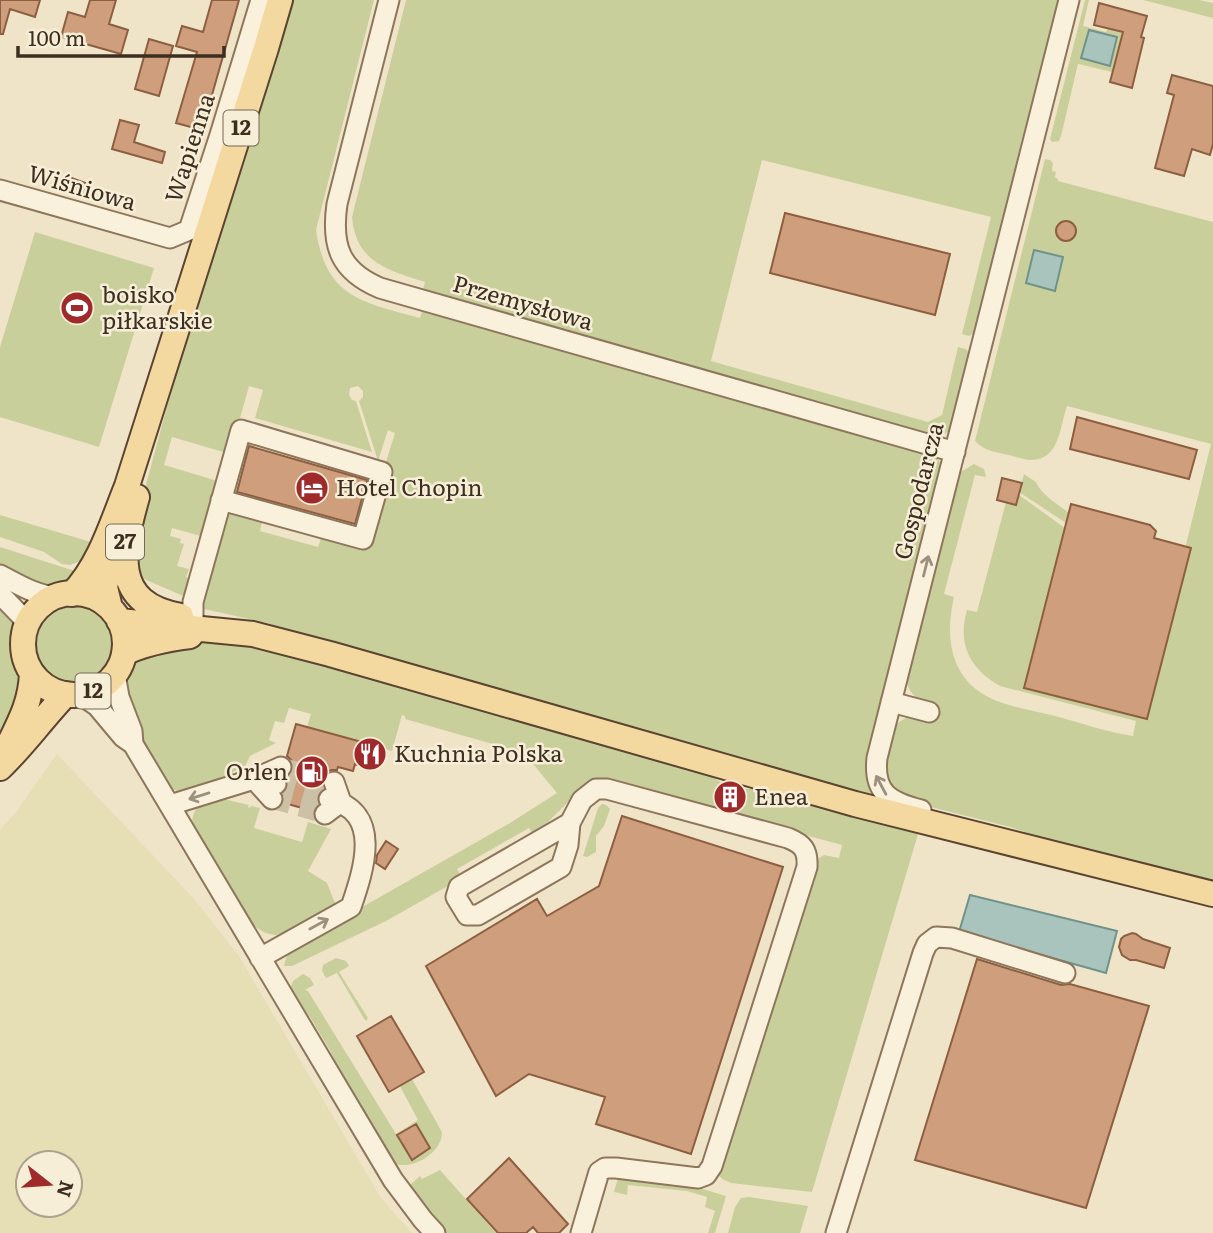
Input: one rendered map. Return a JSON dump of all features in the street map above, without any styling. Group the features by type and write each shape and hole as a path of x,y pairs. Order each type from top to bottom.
{"main road":[{"name":"12","path":"0,766 32,689 32,673 24,654 23,643 28,623 42,605 63,596 90,571 105,542 127,486 280,0"},
{"name":"27","path":"179,319 165,399 125,542 125,563 130,583 144,601 154,609 193,627"},
{"name":"12","path":"0,766 43,719 74,695 100,688 120,664 124,638 106,587 127,486"},
{"path":"63,596 96,598 115,615"},
{"name":"27","path":"115,615 253,634 855,804 1213,894"},
{"name":"27","path":"120,664 140,646 167,639 193,627 249,622 281,631 330,654"},
{"name":"12","path":"32,673 47,687 74,695"}],"street":[{"name":"Wapienna","path":"190,230 261,0"},
{"name":"Przemysłowa","path":"389,0 335,219 339,248 345,262 359,277 380,288 954,452"},
{"name":"Gospodarcza","path":"1069,0 876,768 878,783 893,800 909,807 1013,833 1079,860"},
{"name":"Wiśniowa","path":"0,190 170,238 190,230"},
{"path":"193,627 193,602 221,500 241,430 382,472 363,539 221,500"},
{"path":"0,575 44,596 63,596"},
{"path":"0,594 28,623"},
{"path":"120,664 119,696 132,732 133,744"},
{"path":"74,695 97,706 123,737 133,744 393,1180 435,1233"},
{"path":"891,702 929,712"},
{"path":"170,806 254,779 276,783"},
{"path":"570,822 459,887 456,897 467,915 478,915 561,867 568,845 570,822 582,800 596,789 607,789 788,838 806,851 808,859 712,1167 706,1175 698,1178 605,1168 599,1172 581,1233"},
{"path":"260,958 351,906 363,866 365,831 356,816 332,799"},
{"path":"835,1233 927,944 936,937 952,938 1065,973"}],"shaded area":[{"path":"57,754 195,900 239,956 381,1198 412,1233 0,1233 0,830"}],"green space":[{"path":"287,0 374,0 316,230 328,270 350,294 381,307 420,318 423,308 932,454 938,459 942,467 903,630 880,803 318,642 268,623 204,609 200,604 226,514 240,512 263,518 260,531 318,547 322,535 361,546 387,473 386,462 395,433 388,430 378,461 359,401 363,397 363,391 358,386 350,388 349,395 356,401 372,452 255,418 263,390 249,386 230,454 172,437 164,465 221,482 204,537 172,528 170,536 181,539 180,543 184,544 177,566 189,569 186,577 191,580 188,598 132,571 144,492 166,410"},
{"path":"406,0 1062,0 977,332 969,336 962,334 991,217 762,160 711,361 928,422 942,415 958,347 966,349 970,354 952,429 943,435 931,436 422,294 425,282 387,268 367,255 355,233 352,217"},
{"path":"1085,0 1089,0 1083,26 1106,32 1108,28 1123,32 1112,72 1078,64 1061,136 1059,141 1052,142 1050,139"},
{"path":"1143,0 1199,0 1213,3 1213,18"},
{"path":"1045,159 1053,163 1052,171 1056,172 1058,181 1213,222 1213,886 1065,846 1010,827 903,800 887,786 884,765 895,726 911,715 921,701 910,690 907,676 956,475 974,464 984,469 986,477 975,475 944,594 954,597 951,644 961,672 969,683 997,701 1133,736 1136,721 1000,686 981,672 968,654 964,634 967,610 977,612 1006,502 1019,495 1065,528 1143,718 1211,444 1067,406 1053,448 1041,458 1026,460 995,452 975,441"},
{"name":"boisko piłkarskie","path":"35,232 154,268 99,447 0,417 0,347"},
{"path":"1024,474 1069,513 1066,523 1019,492"},
{"path":"0,515 94,542 83,560 70,565 62,564 44,552 0,537"},
{"path":"0,547 81,573 59,588 42,588 0,568"},
{"path":"0,600 16,623 15,651 25,679 0,747"},
{"path":"74,605 89,608 106,622 113,644 110,659 96,676 74,683 59,680 42,666 35,644 38,629 52,612"},
{"path":"232,639 703,772 724,784 722,802 734,806 742,789 753,789 918,834 812,1192 731,1183 718,1174 819,858 824,855 839,858 842,845 603,781 582,790 534,836 529,828 457,869 462,878 386,921 292,966 284,966 289,953 306,939 510,823 557,793 524,753 405,719 402,715 392,751 307,727 311,714 289,708 284,723 275,721 269,740 276,743 250,756 245,766 194,791 180,792 168,787 130,718 122,674 127,662 193,640"},
{"path":"219,798 249,805 249,808 260,808 254,828 302,842 308,822 331,829 308,871 327,883 336,906 297,928 275,935 263,931 246,919 192,830 193,816 198,807"},
{"path":"602,804 610,809 604,826 596,836 596,852 587,857 583,856 598,808"},
{"path":"336,958 346,961 349,966 339,972 368,1018 366,1021 337,973 326,978 322,971 323,965"},
{"path":"303,974 310,978 314,985 305,990 396,1134 418,1120 400,1086 412,1079 442,1132 437,1147 424,1159 407,1165 391,1162 352,1100 331,1052 310,1017 291,996 293,981"},
{"path":"440,1170 496,1233 444,1233 409,1186 420,1176 422,1179"},
{"path":"618,1178 689,1185 726,1196 715,1233 708,1233 715,1211 705,1207 707,1197 687,1191 628,1185 627,1195 614,1192"},
{"path":"741,1198 808,1206 800,1233 728,1233 735,1207"}],"water":[{"path":"1089,30 1117,37 1110,66 1081,58"},
{"path":"1034,250 1063,257 1055,291 1026,283"},
{"path":"970,895 1117,931 1106,973 959,932"}],"building":[{"path":"0,0 40,0 35,17 10,9 3,34 0,34"},
{"path":"90,0 116,0 109,24 128,30 121,54 61,37 68,12 85,17"},
{"path":"212,0 239,0 202,130 176,123 197,52 176,46 182,26 203,32"},
{"path":"1099,3 1147,16 1132,88 1110,82 1123,32 1094,25"},
{"path":"149,39 173,46 159,96 135,89"},
{"path":"1172,75 1213,86 1213,144 1210,155 1192,149 1184,176 1155,168 1174,95 1167,93"},
{"path":"120,120 139,125 134,142 165,152 162,163 112,149"},
{"path":"66,176 91,185 86,198 61,189"},
{"path":"785,213 950,254 935,315 770,273"},
{"path":"1066,221 1073,224 1076,231 1073,238 1066,241 1059,238 1056,231 1059,224"},
{"path":"1077,417 1197,450 1189,479 1070,449"},
{"path":"249,446 367,480 355,524 237,492"},
{"path":"1002,478 1022,483 1016,505 997,500"},
{"path":"1071,504 1150,525 1156,531 1154,538 1191,548 1147,719 1024,688"},
{"path":"296,724 380,747 373,769 355,764 353,771 338,767 337,770 325,774 322,780 323,788 318,794 318,804 313,811 284,803 283,794 288,786 286,778 293,768 292,761 287,756"},
{"path":"622,816 783,867 691,1154 596,1124 605,1097 529,1074 496,1096 426,966 537,899 547,916 599,886"},
{"path":"386,841 398,849 385,869 376,863 377,855"},
{"path":"1132,933 1170,948 1164,968 1130,960 1122,955 1119,947 1121,939"},
{"path":"977,959 1061,985 1070,984 1149,1006 1086,1208 915,1160"},
{"path":"391,1016 424,1072 389,1092 357,1036"},
{"path":"416,1124 430,1148 412,1160 397,1135"},
{"path":"509,1158 568,1224 559,1233 538,1233 533,1227 526,1233 498,1233 467,1199"}],"tunnel":[{"path":"281,767 334,782"},
{"path":"276,784 329,799"},
{"path":"272,799 325,814"}],"place":[{"name":"boisko piłkarskie","path":"77,308"},
{"name":"Hotel Chopin","path":"312,488"},
{"name":"Kuchnia Polska","path":"370,754"},
{"name":"Orlen","path":"312,772"},
{"name":"Enea","path":"730,797"}]}
